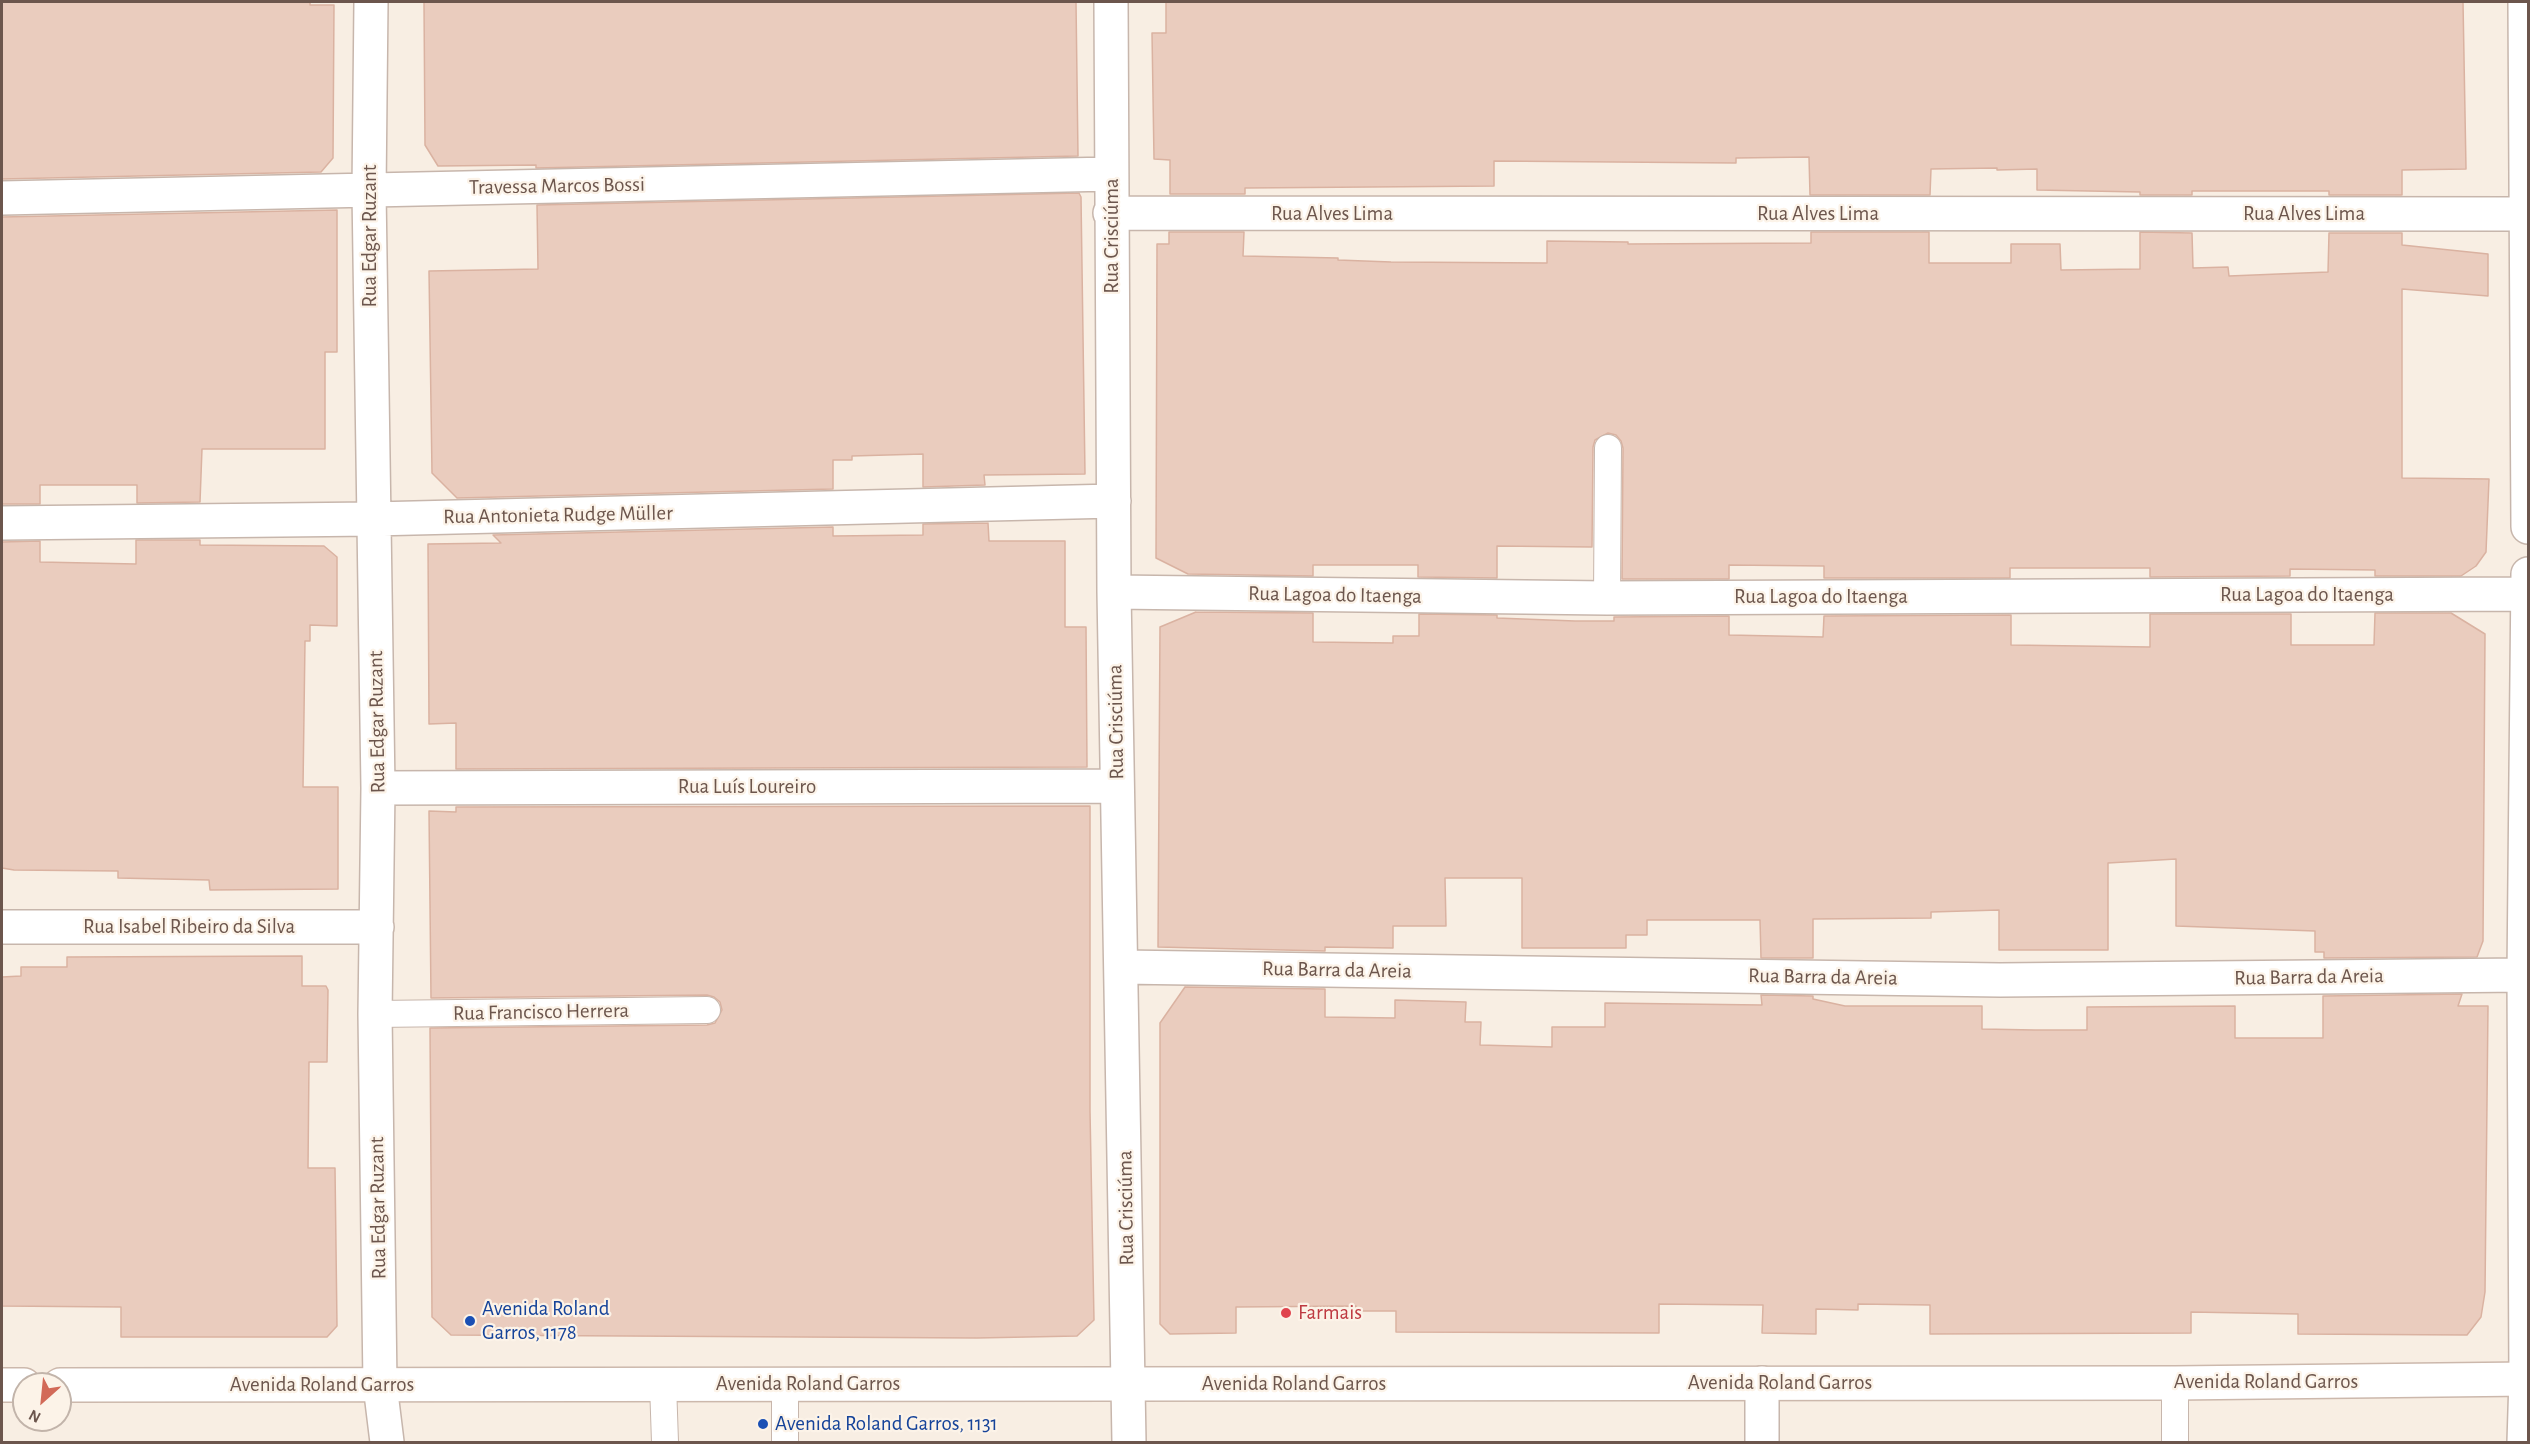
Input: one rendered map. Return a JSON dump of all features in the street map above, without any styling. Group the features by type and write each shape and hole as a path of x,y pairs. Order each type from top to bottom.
{"street":[{"name":"Rua Edgar Ruzant","path":"371,2 369,190 378,788 375,1014 380,1385 387,1443"},
{"name":"Rua Crisciúma","path":"1111,2 1112,174 1110,213 1116,786 1122,967 1129,1443"},
{"path":"2525,2 2529,527"},
{"name":"Travessa Marcos Bossi","path":"2,198 1112,174"},
{"name":"Rua Alves Lima","path":"1110,213 2527,214"},
{"name":"Rua Antonieta Rudge Müller","path":"2,522 373,519 1114,501"},
{"path":"2524,1443 2528,1379 2524,975 2529,573"},
{"name":"Rua Lagoa do Itaenga","path":"1114,592 1607,598 2528,594"},
{"name":"Rua Luís Loureiro","path":"378,788 1116,786"},
{"name":"Rua Isabel Ribeiro da Silva","path":"2,927 376,927"},
{"name":"Rua Barra da Areia","path":"1122,967 2000,980 2524,975"},
{"name":"Avenida Roland Garros","path":"72,1385 2175,1383 2528,1379"},
{"path":"1762,1383 1762,1443"}],"lane":[{"path":"1607,598 1608,448"},
{"name":"Rua Francisco Herrera","path":"375,1014 707,1010"},
{"path":"2175,1383 2175,1443"},
{"path":"663,1384 665,1443"},
{"path":"785,1384 785,1443"}],"building":[{"path":"2,2 310,2 310,5 334,5 333,158 321,172 2,179"},
{"path":"424,2 1076,2 1078,156 536,168 536,165 438,166 425,145"},
{"path":"1166,2 2463,2 2466,169 2402,170 2402,195 2329,195 2329,191 2192,191 2192,195 2140,195 2140,192 2037,190 2037,169 1997,170 1997,168 1931,169 1930,195 1810,195 1809,157 1736,158 1736,163 1494,161 1494,186 1245,188 1245,194 1170,194 1170,160 1154,159 1152,33 1166,33"},
{"path":"1079,193 1081,197 1085,474 984,475 985,485 923,487 923,454 852,456 852,460 833,460 833,489 457,498 432,473 429,271 538,269 537,205"},
{"path":"337,210 337,352 325,352 325,449 202,449 200,502 137,503 137,485 40,485 40,504 2,504 2,217"},
{"path":"1169,232 1244,232 1243,256 1338,258 1338,260 1391,262 1547,263 1547,241 1628,242 1628,244 1811,243 1811,232 1929,232 1929,263 2011,263 2011,244 2060,244 2061,270 2140,269 2140,232 2192,233 2193,268 2228,267 2229,276 2328,272 2329,233 2402,233 2402,245 2488,254 2488,296 2402,289 2402,478 2489,479 2486,552 2476,566 2461,576 2375,576 2375,570 2290,569 2290,576 2150,577 2150,568 2010,568 2010,578 1824,578 1824,566 1729,565 1729,579 1622,579 1623,448 1616,435 1608,433 1595,440 1593,447 1592,547 1497,546 1497,578 1418,577 1418,565 1313,565 1313,576 1188,574 1156,558 1157,244 1169,244"},
{"path":"988,523 989,541 1065,541 1065,627 1086,627 1087,767 456,769 456,723 429,724 428,544 501,543 493,535 833,527 833,536 923,535 923,524"},
{"path":"136,540 200,540 200,545 324,546 337,557 337,626 310,625 310,641 305,641 303,787 338,787 338,889 210,890 209,880 118,878 118,871 2,868 2,542 40,541 40,562 136,564"},
{"path":"1196,612 1313,613 1313,642 1393,643 1393,636 1419,636 1419,614 1497,615 1497,618 1575,621 1614,621 1614,617 1729,616 1729,635 1823,637 1824,616 2011,615 2011,645 2150,647 2150,614 2291,614 2291,645 2374,645 2375,613 2451,613 2485,634 2483,941 2477,957 2324,958 2324,952 2315,952 2315,931 2176,926 2176,859 2108,863 2108,950 1999,950 1999,910 1931,912 1931,918 1813,919 1813,958 1761,958 1760,920 1647,920 1647,935 1626,935 1626,948 1522,948 1522,878 1445,878 1446,926 1393,926 1393,948 1325,947 1325,951 1158,947 1160,627"},
{"path":"1090,806 1090,1111 1094,1320 1077,1336 977,1338 451,1335 432,1317 430,1028 707,1025 715,1023 722,1010 720,1002 707,995 431,998 429,811 456,812 456,807"},
{"path":"302,956 302,986 326,986 328,990 327,1062 309,1062 308,1168 335,1168 337,1326 327,1337 121,1337 121,1307 2,1306 2,977 21,976 21,967 67,967 67,957"},
{"path":"1185,987 1325,989 1325,1017 1395,1018 1395,1000 1466,1002 1465,1022 1481,1022 1480,1045 1552,1047 1552,1027 1605,1027 1605,1003 1762,1005 1761,995 1813,996 1813,999 1845,1006 1982,1006 1982,1029 2035,1030 2087,1030 2087,1007 2235,1006 2235,1038 2323,1038 2323,996 2462,994 2458,1006 2488,1006 2485,1292 2481,1317 2467,1335 2298,1334 2298,1314 2191,1312 2191,1333 1930,1334 1930,1305 1858,1304 1858,1310 1816,1309 1816,1334 1762,1333 1763,1305 1659,1304 1659,1333 1396,1332 1396,1311 1356,1311 1356,1306 1236,1307 1236,1333 1170,1334 1160,1324 1160,1023"}],"place":[{"name":"Farmais","path":"1286,1313"},
{"name":"Avenida Roland Garros, 1178","path":"470,1321"},
{"name":"Avenida Roland Garros, 1131","path":"763,1424"}]}
